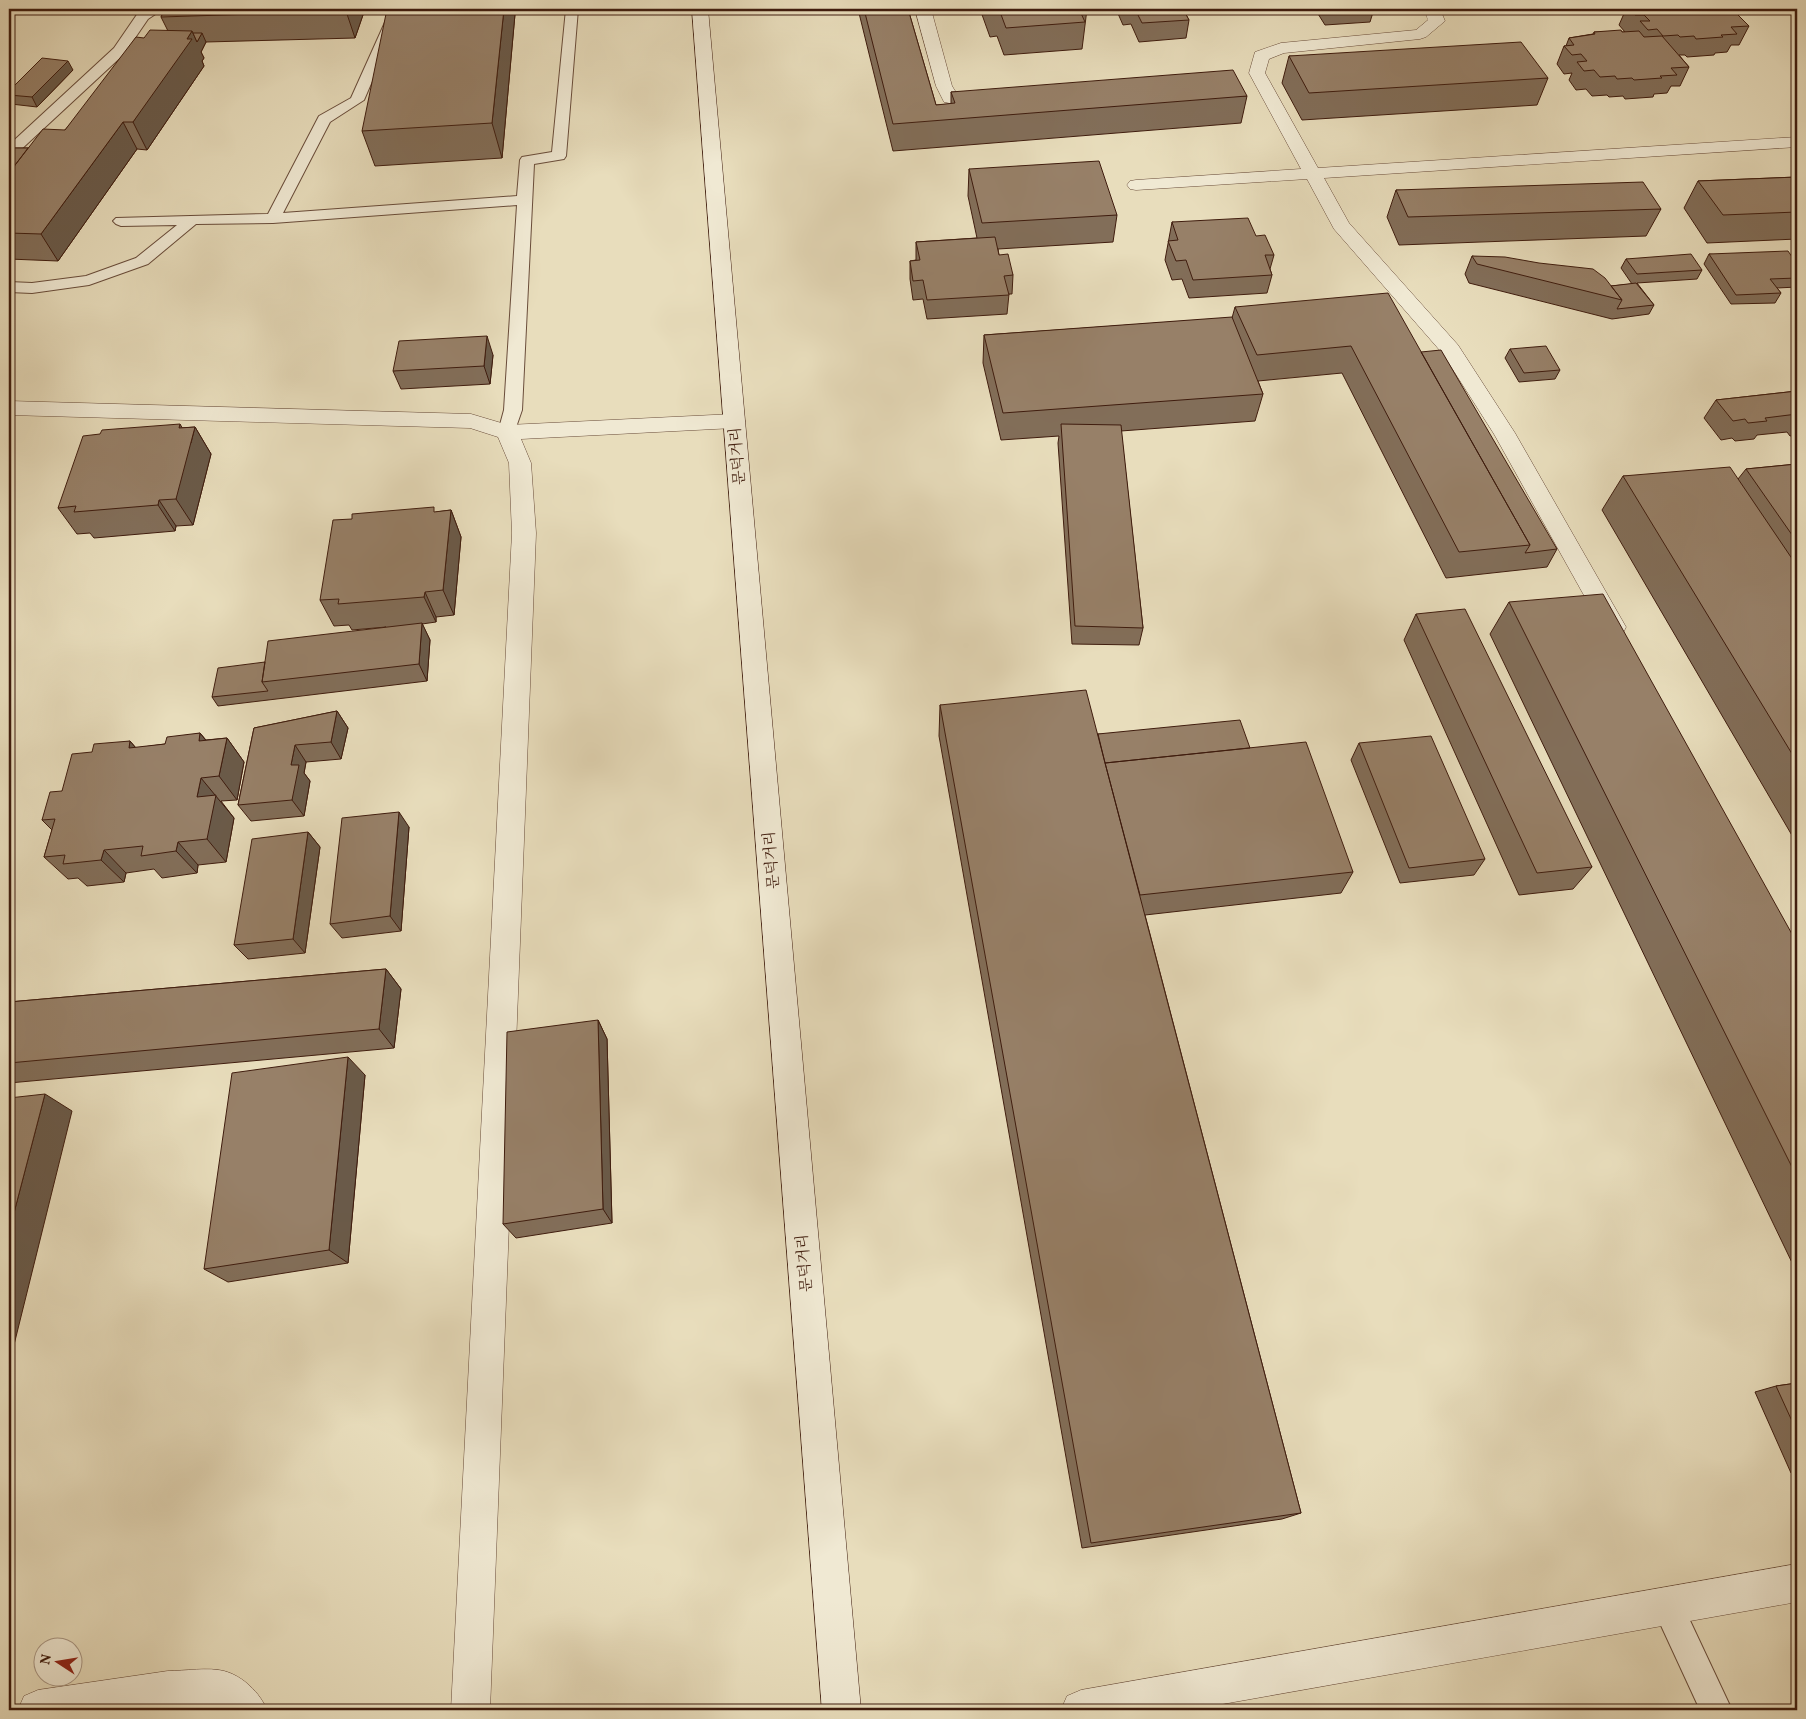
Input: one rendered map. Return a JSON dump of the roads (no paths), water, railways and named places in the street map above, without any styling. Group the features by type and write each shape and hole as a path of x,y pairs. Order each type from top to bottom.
{"street":[{"name":"문덕거리","path":"700,9 842,1710"},
{"path":"923,9 944,86 950,98 966,100 1005,98"},
{"path":"1432,9 1437,21 1420,34 1281,48 1261,56 1257,73 1252,82 1314,174 1341,225 1451,350 1504,433 1626,648"},
{"path":"1136,185 1797,142"},
{"path":"9,408 471,421 507,432 734,421"},
{"path":"471,1710 524,533 520,463 507,432"},
{"path":"1081,1710 1797,1583"},
{"path":"38,1710 168,1690 223,1690 247,1710"}],"lane":[{"path":"9,153 120,50 143,16 157,9"},
{"path":"273,218 324,119 357,100 398,9"},
{"path":"507,432 513,410 527,160 560,156 572,9"},
{"path":"121,221 273,218 524,200"},
{"path":"9,287 32,288 89,280 142,261 193,219"},
{"path":"1667,1606 1716,1710"}]}
